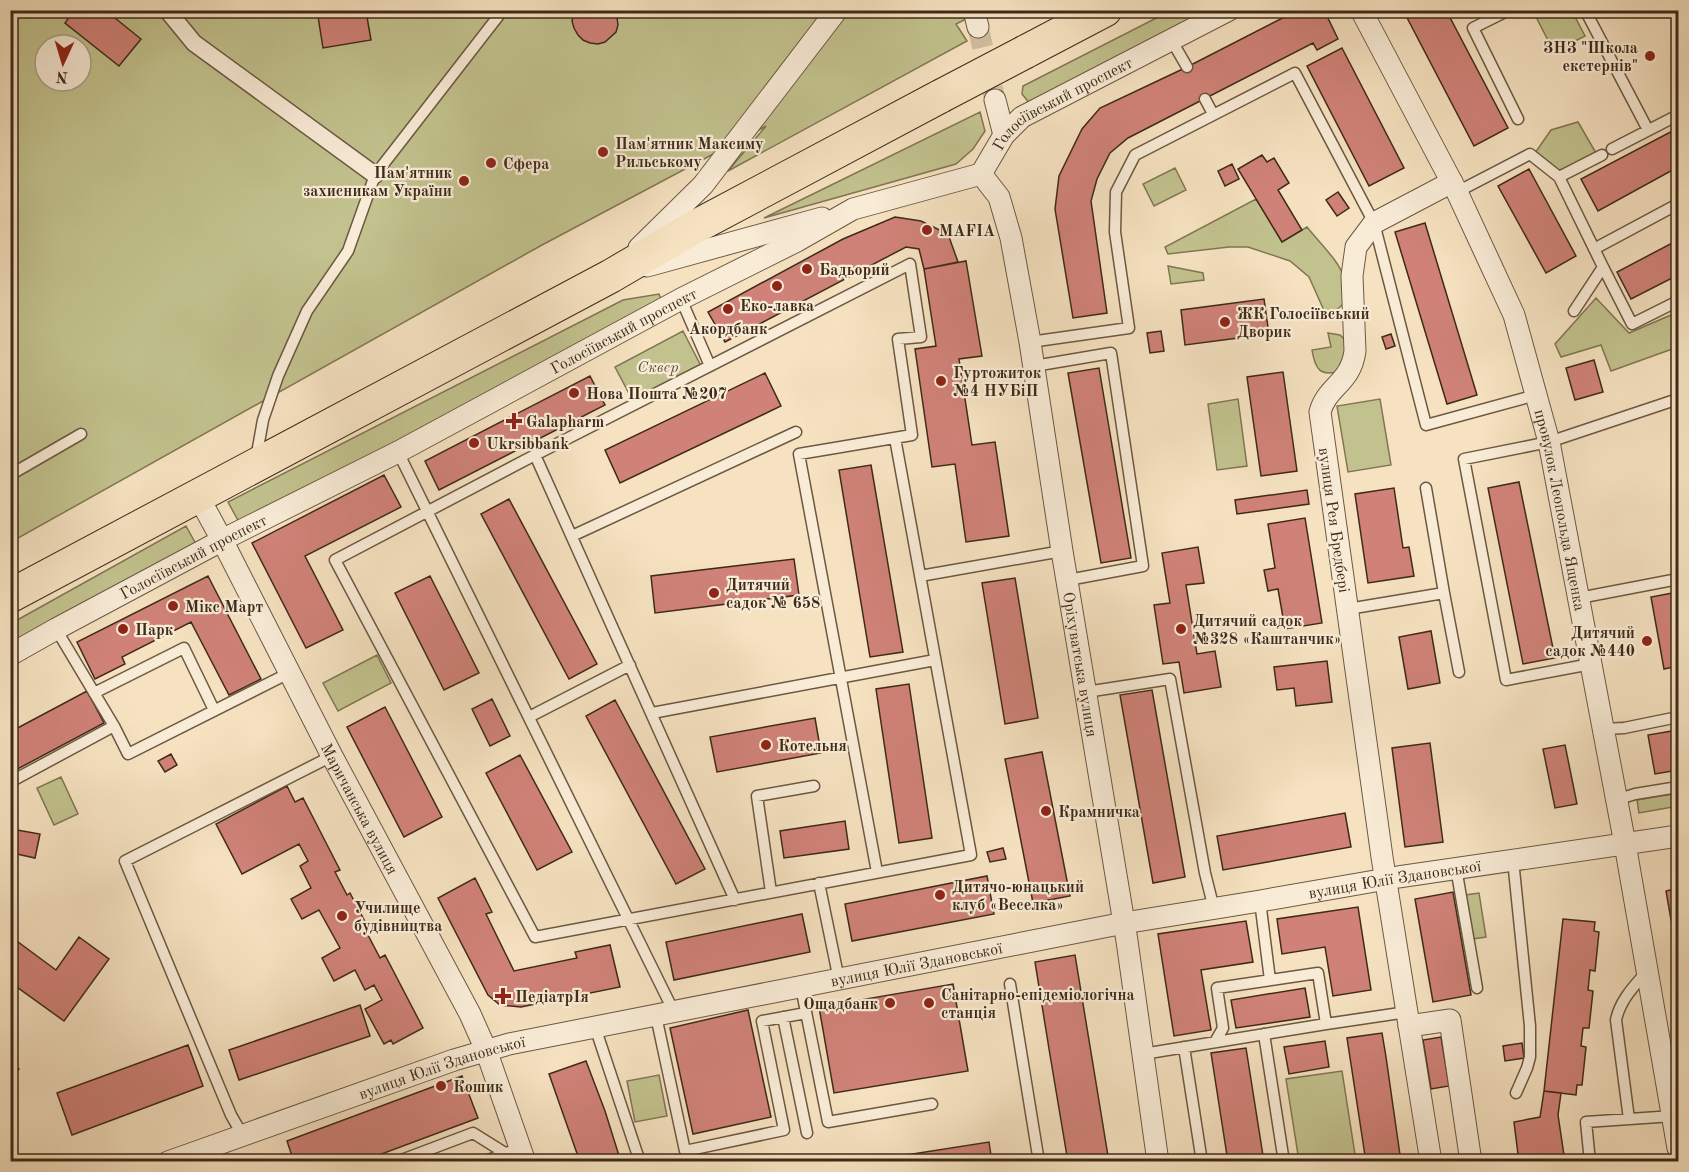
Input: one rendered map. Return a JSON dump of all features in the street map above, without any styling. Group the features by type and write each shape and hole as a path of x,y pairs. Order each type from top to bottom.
{"highway":[{"path":"10,596 611,276 693,228 1106,10"}],"street":[{"path":"167,10 194,43 375,175"},
{"path":"611,276 703,185 837,10"},
{"name":"Голосіївський проспект","path":"10,655 222,540 398,452 681,299 797,241 854,209 981,174 1004,135 1022,117 1229,10"},
{"name":"провулок Леопольда Ященка","path":"1361,10 1454,187 1514,315 1549,442 1675,1110 1678,1148"},
{"path":"996,100 1004,135"},
{"name":"Оріхуватська вулиця","path":"981,174 999,197 1011,238 1030,342 1124,923 1158,1161"},
{"name":"вулиця Рея Бредбері","path":"1431,1161 1386,879 1320,412 1323,402 1347,374 1353,363 1355,351 1352,276 1356,247 1374,223 1454,187"},
{"path":"611,276 854,209"},
{"name":"Маричанська вулиця","path":"198,496 332,756 470,1014 486,1050 517,1154"},
{"name":"вулиця Юлії Здановської","path":"168,1161 212,1154 243,1136 486,1050 1124,923 1456,868 1678,836"},
{"path":"1408,1019 1450,1020 1471,1161"}],"lane":[{"path":"255,466 263,420 278,376 307,311 348,251 375,175 503,10"},
{"path":"1509,10 1473,28 1518,119"},
{"path":"1585,10 1648,130"},
{"path":"1172,41 1187,67"},
{"path":"1030,342 1129,328 1115,232 1116,192 1135,155 1295,73 1374,223 1426,425 1536,395"},
{"path":"1204,99 1213,114"},
{"path":"1612,149 1678,115"},
{"path":"1454,187 1530,154 1559,177 1632,324 1678,301"},
{"path":"1559,177 1602,155"},
{"path":"1594,249 1678,204"},
{"path":"877,872 799,454 912,435 898,339 921,337 910,264 535,455 335,560 535,937 971,855 895,438"},
{"path":"1574,311 1603,267"},
{"path":"681,299 710,366"},
{"path":"1034,366 1111,353 1143,566 1068,580"},
{"path":"1591,664 1506,680 1464,459 1549,442 1678,399"},
{"path":"572,536 796,432"},
{"path":"10,475 81,434"},
{"path":"398,452 629,919 665,1014 685,1151 784,1130 762,1021 806,1013"},
{"path":"535,455 735,900"},
{"path":"1426,488 1459,672"},
{"path":"920,576 1062,551"},
{"path":"1579,598 1678,579"},
{"path":"1348,609 1444,593"},
{"path":"56,629 114,726 128,754 289,673"},
{"path":"94,693 184,648 214,710"},
{"path":"652,713 935,660"},
{"path":"529,717 630,665"},
{"path":"1086,692 1170,679 1204,873 1214,909"},
{"path":"1603,729 1624,728 1678,717"},
{"path":"10,782 114,726"},
{"path":"243,1136 231,1115 125,861 332,756"},
{"path":"771,892 757,796 814,786"},
{"path":"1616,800 1678,786"},
{"path":"1513,860 1530,1026 1530,1057 1516,1093"},
{"path":"1456,868 1477,988"},
{"path":"819,883 839,980"},
{"path":"1260,902 1270,980"},
{"path":"1629,1119 1616,1020 1621,1004 1648,970"},
{"path":"1215,1042 1223,1028 1217,988 1318,973 1326,1024"},
{"path":"1010,984 1039,1161"},
{"path":"801,987 828,1122 932,1104"},
{"path":"783,1017 807,1132"},
{"path":"1143,1054 1326,1024 1408,1019"},
{"path":"595,1027 640,1161"},
{"path":"1264,1034 1284,1161"},
{"path":"1184,1047 1202,1161"},
{"path":"1590,1161 1586,1122 1629,1119 1675,1110"},
{"path":"396,1161 473,1133 517,1154"},
{"path":"483,1161 517,1154"}],"green space":[{"path":"11,11 982,11 956,24 967,41 728,171 766,126 542,245 11,542"},
{"path":"1170,11 1212,11 1031,105 1022,94 1023,86"},
{"path":"1533,11 1572,11 1585,36 1554,52"},
{"path":"980,112 985,131 973,149 956,164 764,218"},
{"path":"1578,122 1596,153 1560,172 1535,153 1551,130"},
{"path":"1175,168 1186,190 1154,206 1143,184"},
{"path":"1256,199 1282,242 1307,227 1334,259 1344,278 1344,303 1339,308 1326,315 1309,277 1290,261 1248,247 1168,254 1165,247"},
{"path":"1168,266 1203,273 1204,280 1171,284"},
{"path":"659,294 662,302 240,524 228,502 623,300"},
{"path":"1596,298 1629,333 1678,312 1678,347 1611,371 1601,345 1561,357 1555,344"},
{"name":"Сквер","path":"683,331 701,366 633,401 615,367"},
{"path":"1328,333 1340,335 1346,341 1347,351 1340,371 1333,373 1323,372 1317,367 1312,350 1331,347"},
{"path":"1238,399 1247,466 1217,470 1208,404"},
{"path":"1380,399 1391,465 1348,472 1337,406"},
{"path":"186,526 197,546 11,647 10,624"},
{"path":"377,655 391,683 338,711 323,683"},
{"path":"61,777 78,814 54,825 37,788"},
{"path":"1678,793 1678,806 1639,813 1637,800"},
{"path":"1479,893 1486,937 1473,939 1465,895"},
{"path":"1342,1071 1356,1161 1299,1161 1286,1079"},
{"path":"659,1075 667,1116 635,1122 627,1081"}],"building":[{"path":"74,10 105,10 141,39 119,66 93,45 93,33 78,33 65,23"},
{"path":"317,10 380,10 381,15 367,17 371,40 323,48"},
{"path":"575,10 616,10 618,25 616,32 605,42 598,44 583,40 578,35 572,21"},
{"path":"1298,10 1324,10 1338,39 1317,50 1313,43 1128,138 1110,153 1097,179 1091,201 1107,313 1073,318 1055,209 1059,176 1082,129 1100,108 1187,67"},
{"path":"1403,10 1446,10 1508,128 1474,146"},
{"path":"1342,48 1404,168 1369,186 1307,66"},
{"path":"1678,128 1678,167 1598,211 1581,179"},
{"path":"1262,155 1267,162 1274,158 1289,183 1278,190 1302,230 1282,242 1238,169"},
{"path":"1232,164 1239,179 1225,186 1218,171"},
{"path":"1529,169 1576,256 1546,273 1498,186"},
{"path":"1338,192 1349,208 1337,216 1326,200"},
{"path":"895,217 921,221 948,234 958,262 924,269 919,249 906,247 725,342 708,312 843,239"},
{"path":"1425,223 1477,395 1447,404 1395,232"},
{"path":"1678,240 1678,275 1631,299 1617,272"},
{"name":"Гуртожиток №4 НУБіП","path":"966,261 982,356 959,359 972,445 995,442 1009,536 966,542 955,464 932,467 915,349 936,346 924,269"},
{"name":"ЖК Голосіївський Дворик","path":"1264,299 1269,334 1185,345 1181,310"},
{"path":"1161,331 1164,351 1150,353 1147,333"},
{"path":"1391,334 1395,346 1386,349 1382,337"},
{"path":"1594,360 1603,392 1575,400 1566,368"},
{"path":"1099,368 1131,558 1101,563 1068,373"},
{"path":"1283,372 1297,471 1261,476 1247,377"},
{"path":"765,373 781,406 620,483 605,450"},
{"path":"590,376 605,405 439,490 425,461"},
{"path":"871,465 903,652 870,657 839,470"},
{"path":"384,475 401,507 305,556 343,630 306,648 252,543"},
{"path":"1519,482 1555,658 1523,664 1488,488"},
{"path":"1394,488 1403,548 1409,547 1414,576 1368,583 1355,494"},
{"path":"1307,490 1309,504 1237,514 1235,500"},
{"path":"509,499 597,664 569,679 481,514"},
{"path":"1305,518 1322,623 1285,629 1278,589 1268,591 1264,570 1275,568 1268,524"},
{"path":"1198,547 1204,583 1186,585 1197,654 1215,651 1221,687 1184,693 1179,662 1163,664 1154,605 1170,603 1162,553"},
{"path":"794,559 799,595 655,613 651,576"},
{"path":"208,576 261,679 229,695 191,622 122,657 125,664 95,679 77,642"},
{"path":"430,576 479,673 444,690 395,593"},
{"path":"1015,578 1038,718 1005,724 982,583"},
{"path":"1678,592 1678,666 1664,669 1651,597"},
{"path":"1431,631 1440,683 1408,689 1399,637"},
{"path":"1327,661 1332,702 1296,706 1294,688 1277,690 1274,667"},
{"path":"909,684 932,838 899,843 876,689"},
{"path":"1152,690 1185,877 1153,883 1120,695"},
{"path":"87,691 104,723 10,773 10,732"},
{"path":"492,699 510,736 490,746 472,709"},
{"path":"615,700 705,869 676,884 586,716"},
{"path":"385,707 442,817 404,837 347,727"},
{"name":"Котельня","path":"815,718 821,753 717,772 710,737"},
{"path":"1678,730 1678,770 1655,774 1648,735"},
{"path":"1430,743 1443,842 1405,847 1392,748"},
{"path":"1565,745 1577,804 1555,808 1543,749"},
{"path":"1042,752 1070,896 1033,903 1005,759"},
{"path":"171,754 177,765 165,772 158,761"},
{"path":"520,755 572,852 537,870 486,773"},
{"name":"Училище будівництва","path":"287,786 295,802 303,798 340,870 335,872 347,895 350,893 371,933 368,935 380,958 385,955 423,1028 393,1044 391,1040 384,1044 365,1009 382,1000 374,985 365,990 355,970 334,981 322,958 340,948 319,910 302,919 291,899 311,888 300,866 308,861 299,844 242,874 216,824"},
{"path":"1345,813 1351,847 1223,870 1217,836"},
{"path":"845,821 849,849 784,858 780,831"},
{"path":"17,830 40,834 35,858 12,853"},
{"path":"1003,848 1006,859 990,862 987,852"},
{"path":"987,876 994,914 852,941 845,904"},
{"path":"475,878 492,912 486,914 514,971 577,958 575,952 610,945 620,987 521,1007 500,1005 488,995 438,898"},
{"path":"1678,888 1678,960 1666,891"},
{"path":"1453,892 1471,995 1433,1002 1415,899"},
{"path":"1358,907 1371,990 1333,996 1325,947 1282,954 1277,919"},
{"path":"802,914 810,952 674,980 666,942"},
{"path":"1563,919 1595,922 1594,931 1599,932 1595,971 1590,970 1588,990 1593,991 1589,1028 1583,1028 1581,1046 1586,1047 1582,1085 1577,1085 1576,1095 1544,1091"},
{"path":"1246,921 1253,962 1201,970 1211,1030 1174,1036 1158,934"},
{"path":"79,937 109,959 64,1021 10,982 10,944 14,939 56,970"},
{"path":"1075,955 1109,1162 1068,1162 1050,1055 1035,962"},
{"path":"953,984 968,1071 834,1093 819,1007"},
{"path":"1305,988 1310,1017 1236,1028 1231,1000"},
{"path":"360,1005 370,1036 239,1080 229,1050"},
{"path":"748,1010 771,1117 693,1134 670,1028"},
{"path":"1382,1033 1401,1162 1366,1162 1347,1038"},
{"path":"1441,1037 1449,1086 1431,1089 1423,1040"},
{"path":"1325,1041 1329,1067 1289,1074 1284,1047"},
{"path":"1522,1043 1524,1058 1505,1061 1503,1046"},
{"path":"188,1045 203,1086 72,1135 57,1093"},
{"path":"1246,1048 1264,1162 1228,1162 1211,1053"},
{"path":"586,1061 621,1162 580,1162 549,1074"},
{"path":"10,1063 19,1069 10,1080"},
{"path":"462,1076 478,1118 360,1162 294,1162 287,1141"},
{"path":"1544,1091 1561,1093 1558,1115 1565,1162 1519,1162 1514,1122 1540,1117"},
{"path":"989,1142 992,1162 861,1162"}],"tunnel":[{"path":"978,27 995,100"}],"place":[{"name":"ЗНЗ \"Школа екстернів\"","path":"1650,56"},
{"name":"Пам'ятник Максиму Рильському","path":"603,152"},
{"name":"Сфера","path":"491,163"},
{"name":"Пам'ятник захисникам України","path":"464,181"},
{"name":"MAFIA","path":"927,230"},
{"name":"Бадьорий","path":"807,269"},
{"name":"Еко-лавка","path":"777,286"},
{"name":"Акордбанк","path":"728,309"},
{"name":"ЖК Голосіївський Дворик","path":"1225,322"},
{"name":"Гуртожиток №4 НУБіП","path":"941,381"},
{"name":"Нова Пошта №207","path":"574,393"},
{"name":"Galapharm","path":"514,421"},
{"name":"Ukrsibbank","path":"474,443"},
{"name":"Дитячий садок № 658","path":"714,593"},
{"name":"Мікс Март","path":"173,606"},
{"name":"Парк","path":"123,629"},
{"name":"Дитячий садок №328 «Каштанчик»","path":"1181,629"},
{"name":"Дитячий садок №440","path":"1647,641"},
{"name":"Котельня","path":"766,745"},
{"name":"Крамничка","path":"1046,811"},
{"name":"Дитячо-юнацький клуб «Веселка»","path":"940,895"},
{"name":"Училище будівництва","path":"342,916"},
{"name":"ПедіатрІя","path":"503,996"},
{"name":"Ощадбанк","path":"890,1003"},
{"name":"Санітарно-епідеміологічна станція","path":"929,1003"},
{"name":"Кошик","path":"441,1086"}]}
